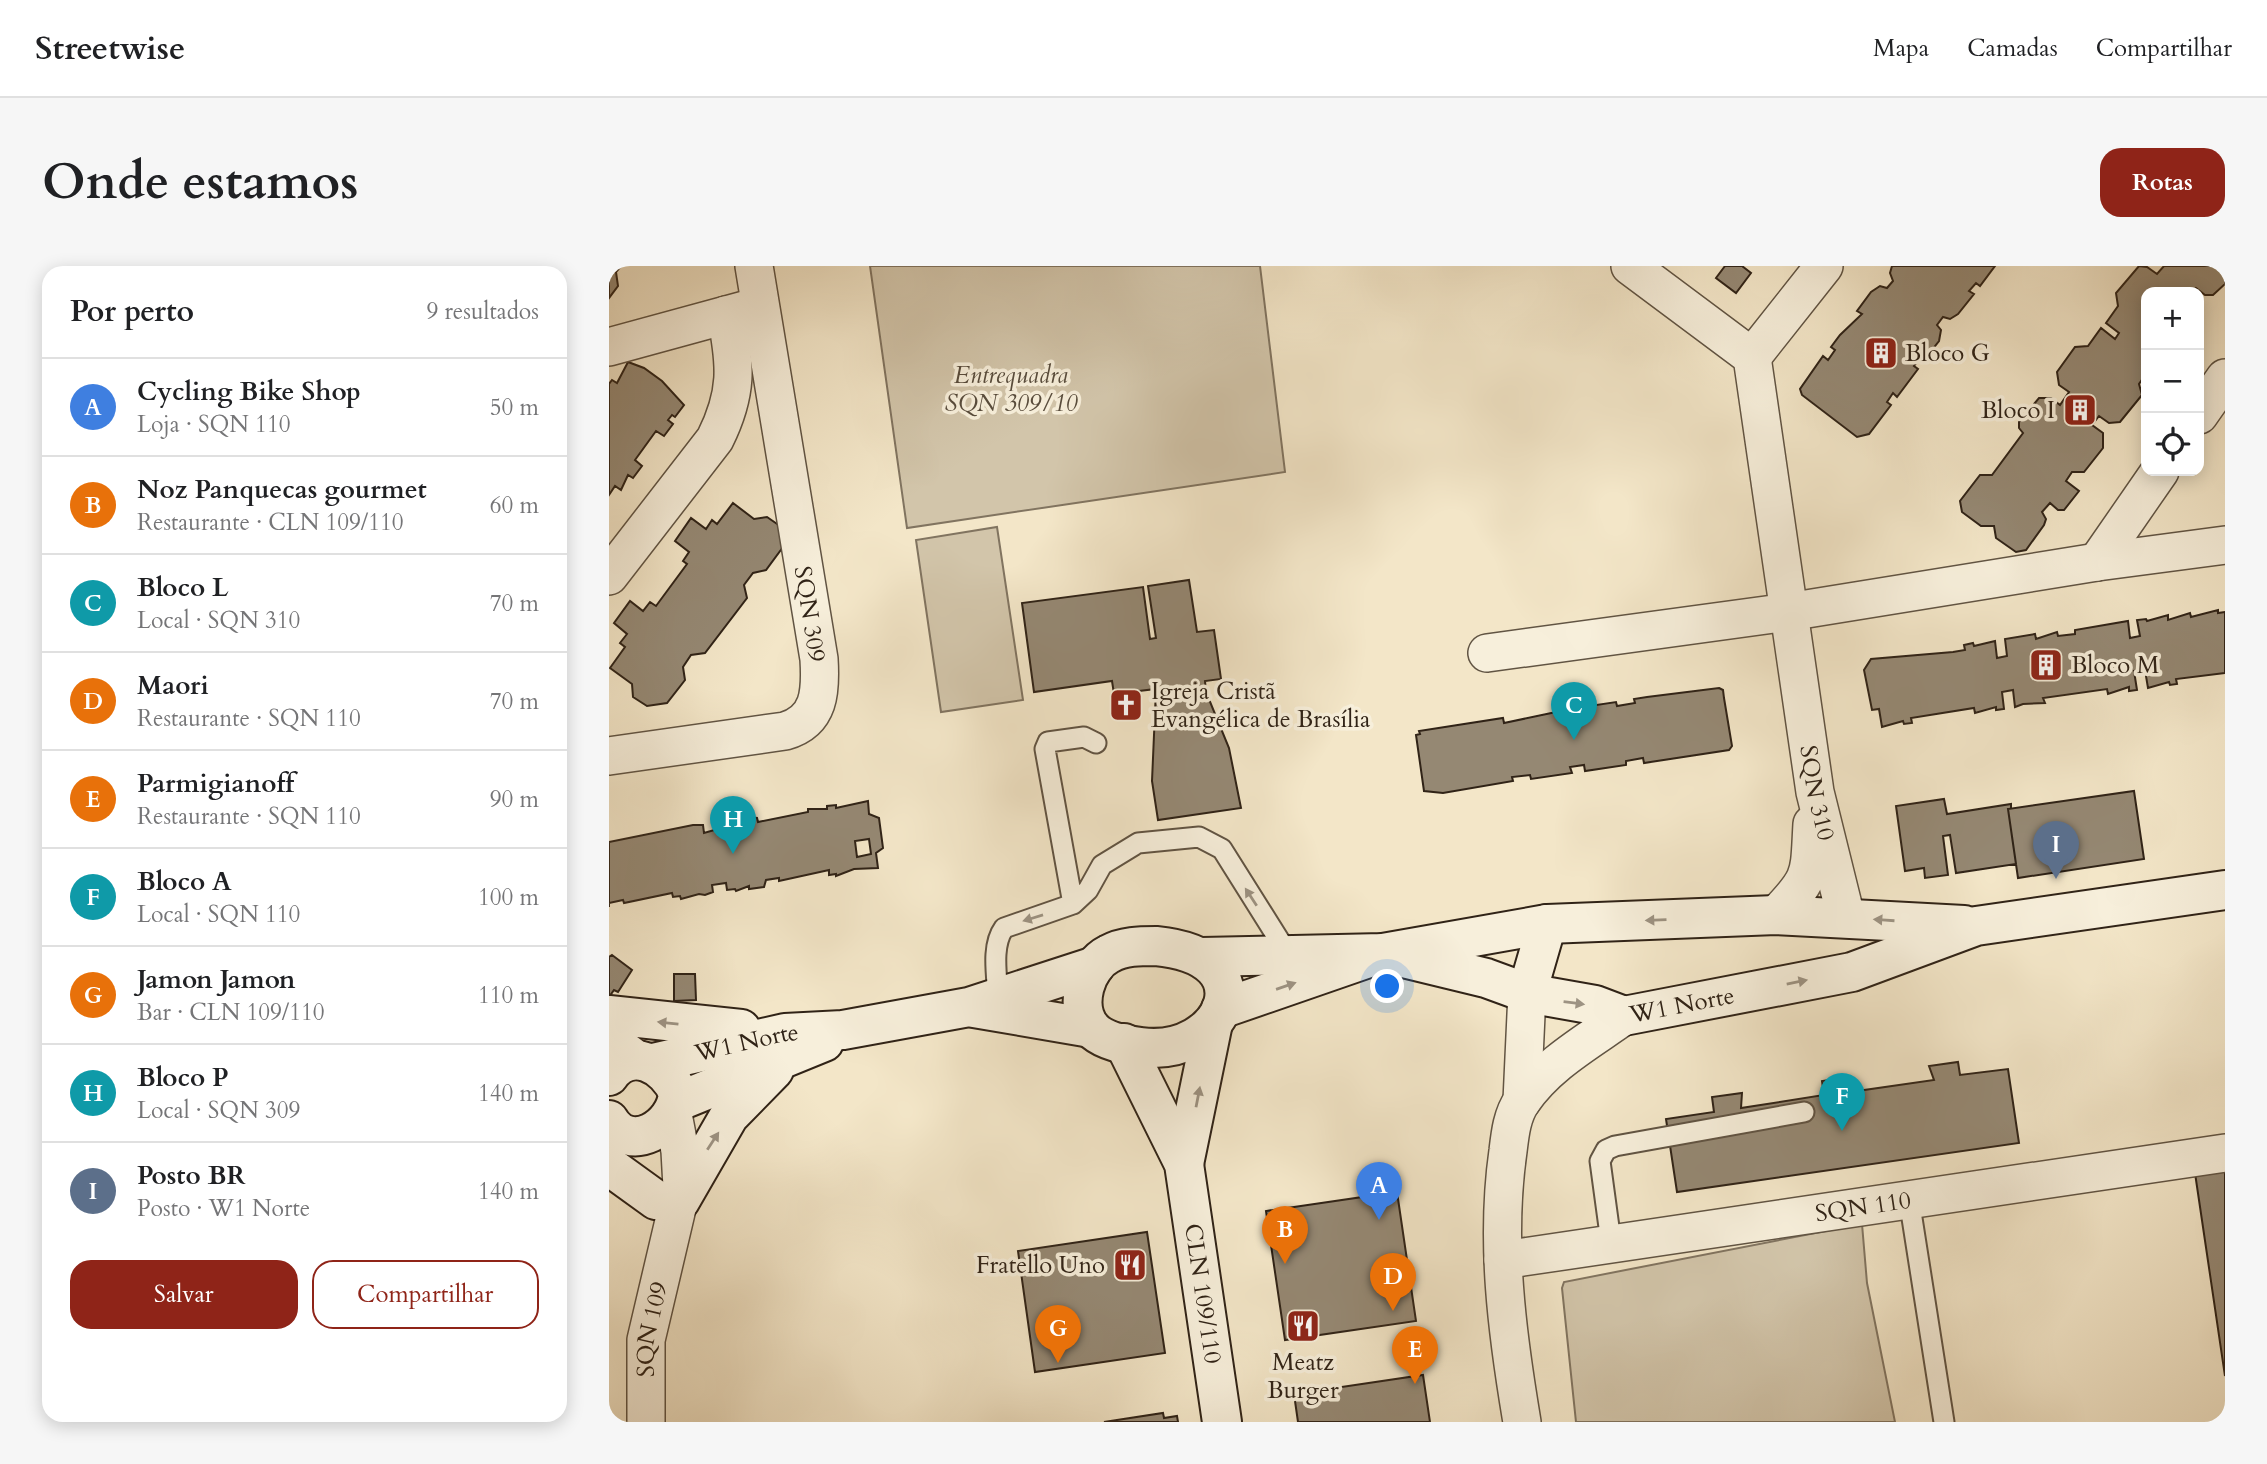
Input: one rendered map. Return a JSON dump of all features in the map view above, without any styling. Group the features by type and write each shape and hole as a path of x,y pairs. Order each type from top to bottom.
{"street":[{"name":"SQN 309","path":"609,576 715,439 727,416 743,311 754,266"},
{"path":"1630,266 1752,357 1824,266"},
{"name":"SQN 309","path":"609,756 785,731 808,720 815,709 820,679 819,659 743,311"},
{"path":"609,347 743,311"},
{"name":"SQN 310","path":"1752,357 1815,792 1846,917 1852,972"},
{"path":"2200,413 2225,377"},
{"path":"2097,562 2157,476"},
{"path":"1487,653 1788,612 2097,562 2225,545"},
{"path":"1776,915 1799,891 1809,874 1815,792"},
{"name":"W1 Norte","path":"1217,1016 1383,953 1486,978 1527,993 1595,1006 1624,1016 1852,972 1976,926 2225,890"},
{"name":"W1 Norte","path":"1202,957 1383,953 1547,924 1776,915 1976,926"},
{"path":"1522,1101 1527,993 1547,924"},
{"path":"1131,947 1181,948 1202,957 1220,972 1224,981 1217,1016 1196,1037 1164,1047 1107,1036 1082,1001 1087,980 1095,966 1108,954 1131,947"},
{"name":"W1 Norte","path":"627,1059 784,1046 843,1030 983,1002 1095,966"},
{"name":"W1 Norte","path":"983,1002 1107,1036"},
{"path":"609,1015 784,1046 668,1200"},
{"name":"CLN 109/110","path":"1217,1016 1184,1164 1222,1422"},
{"path":"1521,1422 1509,1343 1503,1260 1503,1184 1511,1125 1522,1101 1555,1065 1624,1016"},
{"name":"CLN 109/110","path":"1107,1036 1184,1164"},
{"name":"W1 Norte","path":"612,1125 643,1135 665,1125 675,1108 784,1046"},
{"path":"627,1059 665,1071 674,1083 675,1108"},
{"name":"SQN 109","path":"646,1422 646,1340 668,1237 668,1200 680,1151 675,1108"},
{"path":"612,1125 630,1159 668,1200"},
{"name":"SQN 110","path":"1503,1260 2225,1153"},
{"path":"609,1166 668,1200"}],"lane":[{"path":"1073,904 1045,749 1048,742 1084,737 1096,743"},
{"path":"983,1002 996,963 999,937 1004,928 1073,904 1089,890 1102,866 1138,843 1199,837 1222,849 1288,954"},
{"path":"1611,1242 1600,1161 1605,1150 1804,1112"},
{"path":"1909,1199 1944,1422"}],"green space":[{"name":"Entrequadra SQN 309/10","path":"870,266 1260,266 1285,472 907,528"},
{"path":"997,527 1023,700 941,712 916,540"},
{"path":"1862,1224 1867,1283 1895,1422 1576,1422 1562,1288 1564,1282"}],"building":[{"path":"609,266 621,266 616,272 618,286 609,298"},
{"path":"1725,266 1742,266 1751,273 1736,293 1716,278"},
{"name":"Bloco G","path":"1892,266 1995,266 1980,286 1976,283 1969,291 1974,294 1958,314 1950,319 1943,317 1937,325 1941,330 1939,341 1924,360 1920,358 1914,366 1918,369 1897,397 1893,393 1887,402 1891,405 1869,434 1857,437 1802,395 1800,389 1823,356 1828,360 1835,350 1831,347 1840,335 1862,314 1857,311 1871,292 1880,286 1887,288 1893,281 1890,273"},
{"name":"Bloco I","path":"2139,266 2147,267 2157,274 2164,266 2225,266 2225,284 2213,295 2204,294 2204,287 2141,287 2141,396 2120,422 2109,423 2099,416 2092,425 2103,433 2103,448 2084,472 2072,472 2066,481 2079,491 2064,510 2058,510 2050,503 2042,512 2046,519 2044,525 2026,550 2016,552 1996,538 1994,526 1981,526 1962,512 1960,501 1980,475 1992,475 2023,433 2019,422 2039,398 2051,398 2060,405 2069,392 2059,385 2057,372 2075,347 2088,346 2101,328 2115,339 2119,333 2106,323 2118,306 2116,293"},
{"path":"628,362 644,368 662,381 684,405 675,417 672,415 668,420 673,424 664,436 656,431 635,460 642,466 633,478 628,475 621,490 615,486 609,495 609,384 612,380 617,383"},
{"path":"733,503 754,519 767,517 780,526 783,547 766,570 753,573 744,585 747,598 705,653 691,655 683,667 685,680 667,703 647,706 633,697 632,684 610,668 625,647 620,643 627,634 614,623 630,601 643,611 650,602 656,606 687,564 683,561 689,552 675,541 691,518 706,529 712,520 717,524"},
{"path":"1189,580 1197,632 1214,630 1221,679 1205,681 1206,692 1229,748 1241,808 1158,820 1152,781 1156,689 1114,694 1112,681 1034,692 1022,603 1143,587 1150,639 1156,638 1148,586"},
{"name":"Bloco M","path":"2218,610 2218,613 2225,612 2225,673 2176,679 2177,684 2170,685 2169,682 2148,688 2145,670 2134,671 2137,690 2129,691 2129,687 2108,694 2107,689 2043,698 2045,703 2015,707 2013,690 2002,692 2004,709 1996,710 1996,707 1975,713 1974,708 1911,718 1912,723 1904,724 1903,721 1882,727 1879,709 1872,710 1864,670 1871,659 1953,652 1965,650 1964,645 1973,643 1974,646 1995,641 1997,658 2007,656 2005,639 2035,634 2036,639 2057,632 2058,636 2075,634 2075,630 2128,621 2130,638 2140,636 2137,620 2147,621 2168,615 2168,620 2190,613 2191,617"},
{"path":"1719,688 1723,690 1732,746 1729,750 1644,763 1643,758 1626,761 1626,765 1585,771 1584,765 1570,767 1572,773 1531,779 1530,775 1512,777 1513,781 1443,793 1424,791 1416,735 1420,734 1419,731 1503,718 1504,723 1561,711 1562,716 1577,714 1576,708 1616,702 1617,706 1635,703 1634,699"},
{"path":"2134,791 2144,859 2018,878 2008,809"},
{"path":"1944,799 1947,814 2011,804 2011,809 2008,809 2016,864 1956,873 1950,835 1943,836 1948,875 1925,878 1924,868 1905,871 1896,806"},
{"path":"868,801 869,814 879,818 883,848 876,853 878,868 854,869 836,876 829,875 829,870 779,881 779,878 766,880 764,887 749,889 749,886 736,891 727,890 726,883 712,885 713,892 681,899 680,896 673,897 672,893 624,903 623,900 609,903 609,842 693,825 703,825 704,833 718,829 718,823 726,820 750,817 757,818 758,822 808,812 808,809 827,809 827,806 836,805 836,808","holes":["869,839 871,854 857,857 855,841"]},
{"path":"612,955 632,970 618,992 614,990 609,997 609,957"},
{"path":"674,974 695,974 696,1000 674,1001"},
{"path":"1958,1062 1960,1075 2008,1069 2019,1143 1677,1192 1666,1119 1714,1112 1712,1097 1742,1093 1741,1108 1824,1095 1822,1081 1851,1077 1850,1092 1934,1080 1929,1066"},
{"path":"2225,1169 2225,1376 2195,1173"},
{"path":"1397,1192 1416,1321 1285,1340 1266,1211"},
{"path":"1147,1232 1165,1353 1035,1372 1018,1251"},
{"path":"1423,1375 1430,1422 1298,1422 1294,1394"},
{"path":"1163,1413 1164,1418 1177,1416 1178,1422 1104,1422"}],"place":[{"name":"Bloco G","path":"1881,353"},
{"name":"Bloco I","path":"2080,410"},
{"name":"Bloco M","path":"2046,665"},
{"name":"Igreja Cristã Evangélica de Brasília","path":"1126,705"},
{"name":"Bloco L","path":"1574,740"},
{"name":"Bloco P","path":"733,854"},
{"name":"Posto BR","path":"2056,879"},
{"name":"Bloco A","path":"1842,1131"},
{"name":"Cycling Bike Shop","path":"1379,1220"},
{"name":"Noz Panquecas gourmet","path":"1285,1264"},
{"name":"Fratello Uno","path":"1130,1265"},
{"name":"Maori","path":"1393,1311"},
{"name":"Meatz Burger","path":"1303,1326"},
{"name":"Jamon Jamon","path":"1058,1363"},
{"name":"Parmigianoff","path":"1415,1384"}]}
